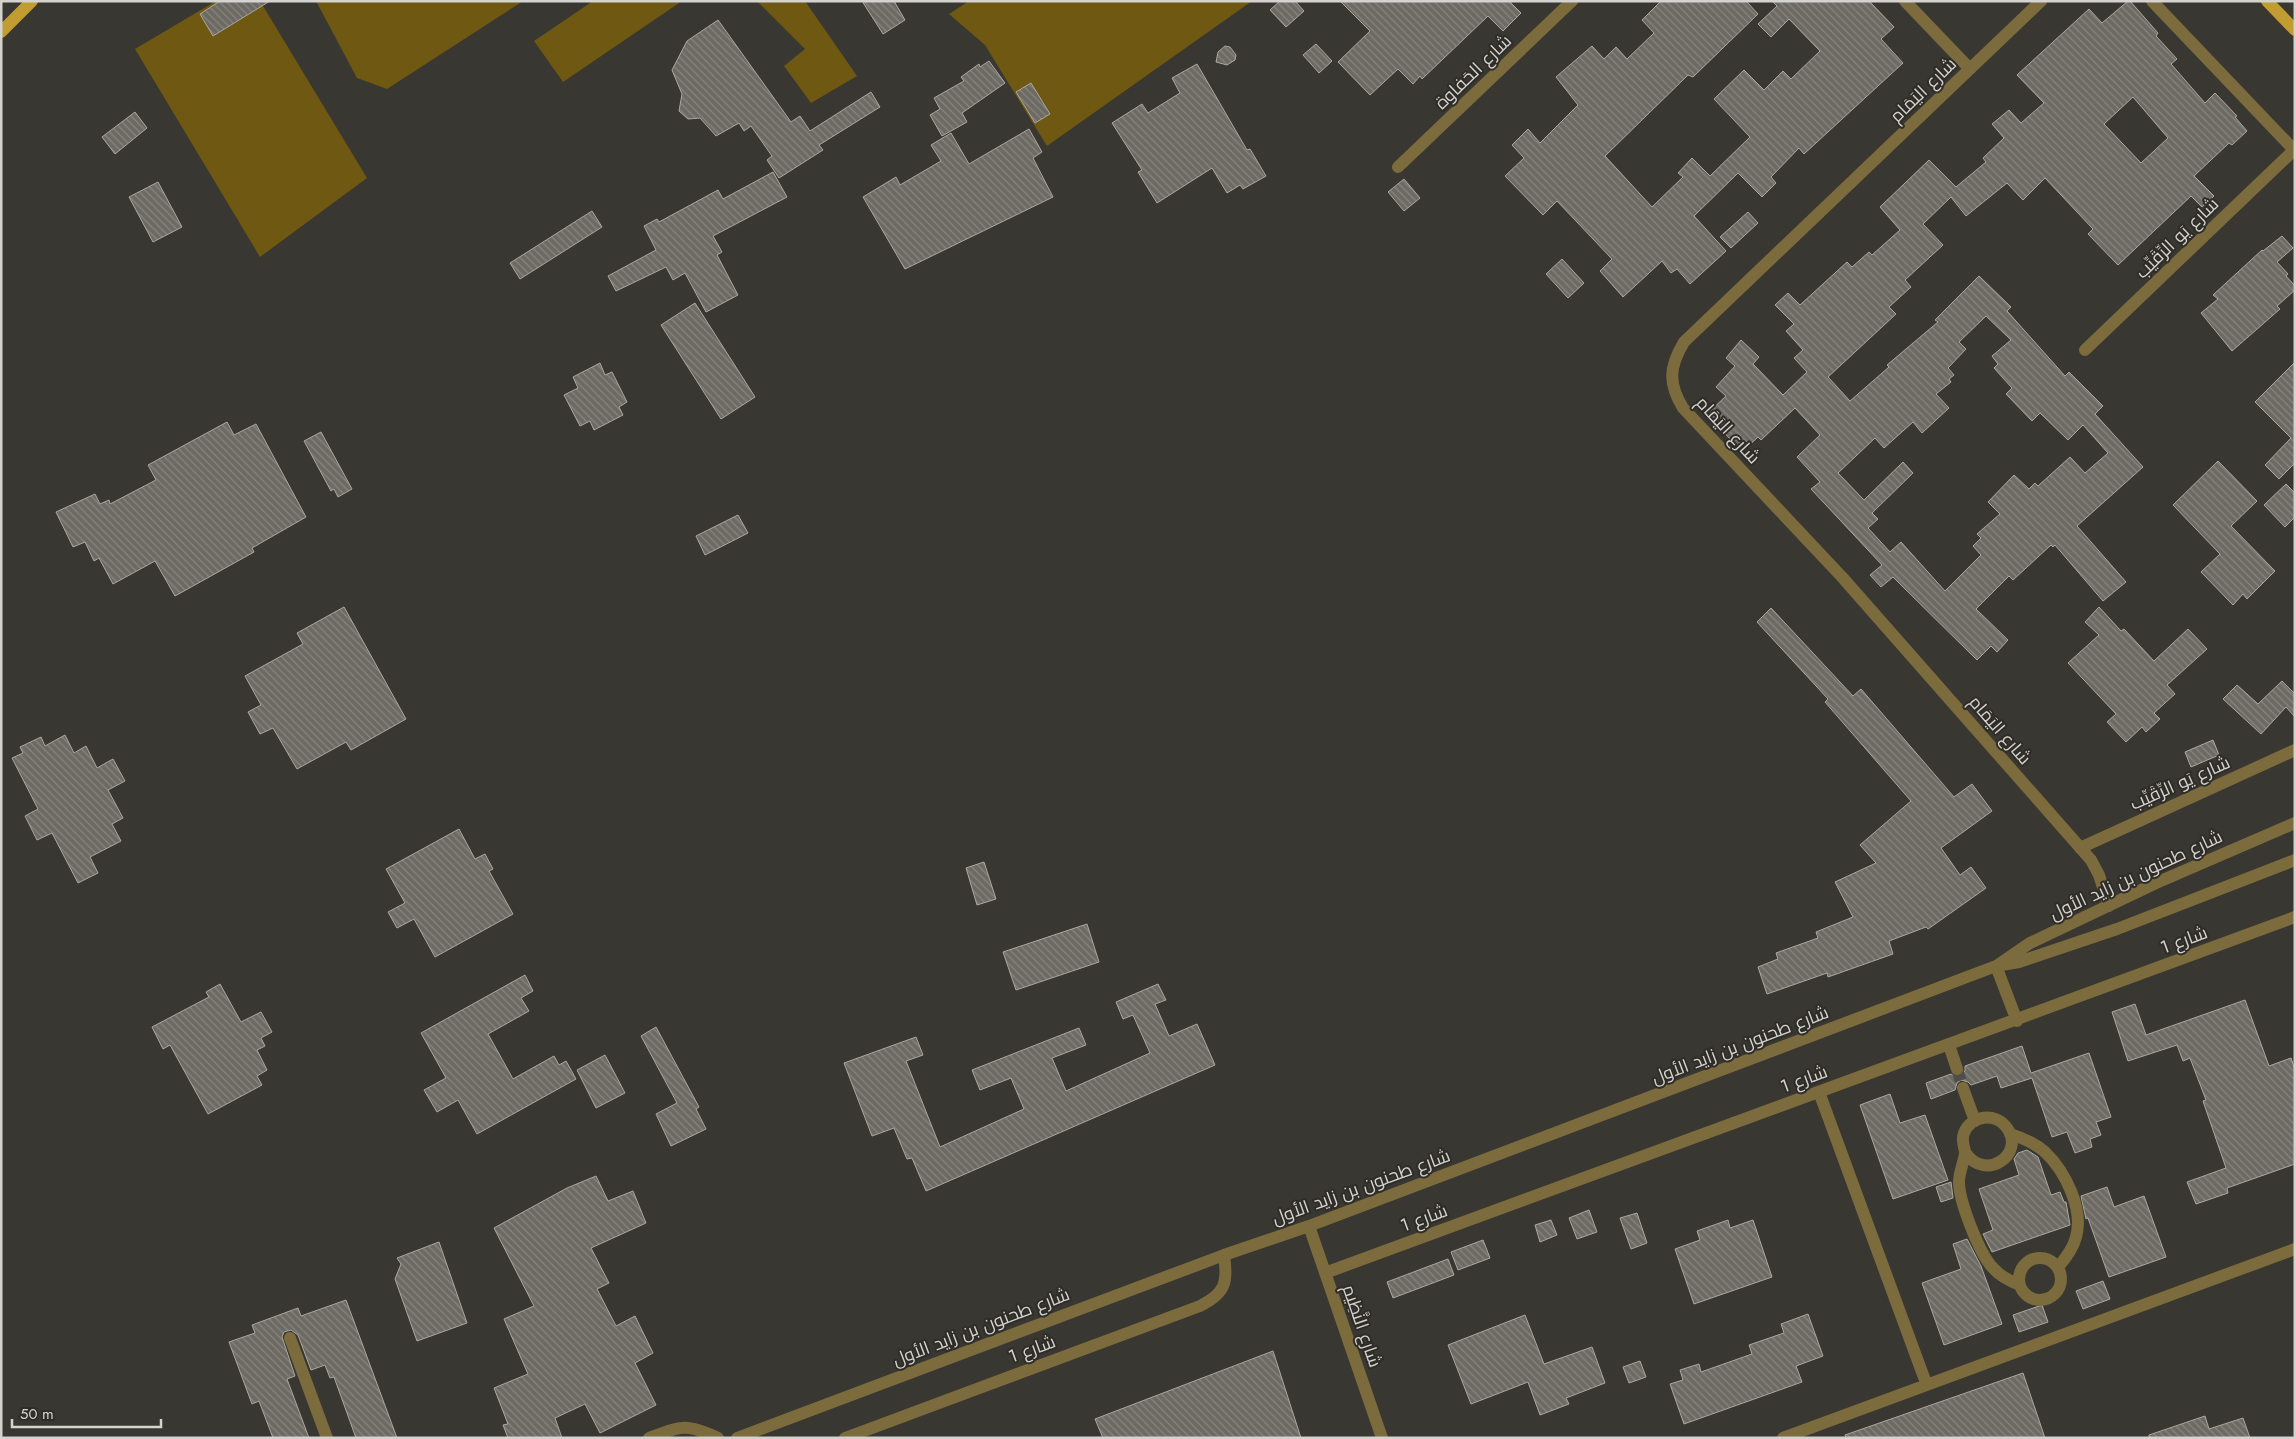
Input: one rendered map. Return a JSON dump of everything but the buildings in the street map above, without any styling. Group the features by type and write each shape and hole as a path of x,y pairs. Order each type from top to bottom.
{"main road":[{"path":"1,32 32,1"},
{"path":"2268,1 2295,30"}],"street":[{"name":"شارع الحَفاوة","path":"1398,167 1572,1"},
{"path":"1905,1 1970,69"},
{"name":"شارع اليَمَام","path":"2041,1 1684,342 1674,358 1671,377 1674,394 1683,408 1842,577 2091,860 2099,875 2108,906"},
{"name":"شارع يَو الرِّقَيِّب","path":"2085,350 2294,151 2152,1"},
{"name":"شارع يَو الرِّقَيِّب","path":"2080,848 2295,750"},
{"name":"شارع طحنون بن زايد الأول","path":"1996,966 2025,946 2108,906 2295,823"},
{"name":"شارع طحنون بن زايد الأول","path":"737,1438 1224,1255 1309,1226 1996,966 2019,962 2117,929 2295,860"},
{"name":"شارع 1","path":"1325,1273 2017,1021 2295,917"},
{"path":"1996,966 2017,1021"},
{"path":"1949,1045 1957,1069"},
{"path":"1963,1088 1975,1121"},
{"path":"1818,1092 1926,1383"},
{"path":"1965,1152 1974,1163 1989,1166 1996,1164 2007,1156 2012,1142 2010,1134 2007,1128 1996,1119 1989,1117 1975,1121 1965,1131 1963,1138 1965,1152 1959,1172 1960,1193 1981,1250 1986,1260 2001,1276 2020,1285 2028,1297 2035,1300 2050,1299 2060,1288 2062,1282 2058,1267 2046,1259 2032,1260 2021,1270 2020,1285"},
{"path":"2010,1134 2034,1144 2044,1152 2060,1172 2073,1199 2078,1219 2077,1236 2068,1256 2058,1267"},
{"name":"شارع النَّظِيم","path":"1309,1226 1382,1438"},
{"path":"1783,1438 1926,1383 2295,1249"},
{"name":"شارع 1","path":"845,1438 1210,1302 1223,1286 1227,1276 1224,1255"},
{"path":"290,1338 327,1438"},
{"path":"649,1438 688,1427 718,1438"}],"shaded area":[{"path":"216,1 260,1 367,178 260,257 135,49"},
{"path":"316,1 523,1 387,89 357,78"},
{"path":"593,1 682,1 563,82 534,41"},
{"path":"757,1 805,1 857,76 811,103 784,66 805,49"},
{"path":"969,1 1252,1 1047,146 985,45 949,14"}],"tunnel":[{"path":"1957,1069 1963,1088"}]}
